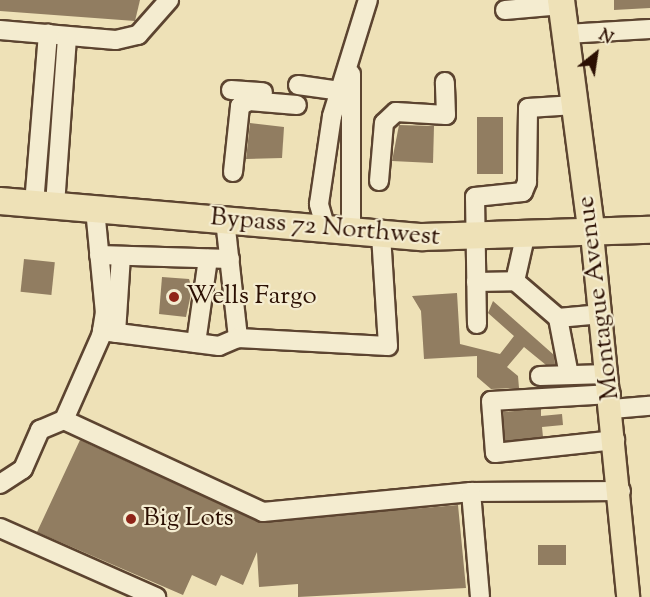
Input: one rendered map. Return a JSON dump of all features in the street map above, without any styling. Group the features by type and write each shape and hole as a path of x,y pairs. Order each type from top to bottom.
{"highway":[{"name":"Montague Avenue","path":"562,3 592,234"},
{"name":"Bypass 72 Northwest","path":"0,201 381,234 476,238 650,230"}],"main road":[{"name":"Montague Avenue","path":"592,234 621,491 628,597"}],"lane":[{"path":"0,30 116,40 138,35 169,0"},
{"path":"339,230 319,204 340,92 368,0"},
{"path":"505,10 562,3"},
{"path":"566,34 650,29"},
{"path":"45,204 48,34"},
{"path":"45,204 67,36"},
{"path":"339,230 351,55"},
{"path":"379,181 389,116 446,115 445,82"},
{"path":"231,90 298,95"},
{"path":"233,172 240,106 249,101 340,92"},
{"path":"477,324 475,196 515,196 528,182 528,108 575,105"},
{"path":"95,208 109,332"},
{"path":"225,220 238,338"},
{"path":"109,332 219,346 238,338 388,346 381,234"},
{"path":"516,282 525,237"},
{"path":"99,255 230,260"},
{"path":"0,484 23,469 40,430 64,420 109,332 121,256"},
{"path":"196,343 208,259"},
{"path":"476,282 516,282 558,318 569,375"},
{"path":"558,318 602,314"},
{"path":"540,376 569,375 650,406"},
{"path":"610,392 491,401 495,453 615,440"},
{"path":"64,420 263,512 471,492 621,491"},
{"path":"471,492 480,597"},
{"path":"0,528 156,597"}],"building":[{"path":"0,0 140,0 135,21 0,11"},
{"path":"614,0 650,0 650,8 614,10"},
{"path":"477,117 503,117 503,174 477,174"},
{"path":"250,123 284,127 282,158 246,159"},
{"path":"399,125 434,126 433,163 392,161"},
{"path":"24,259 55,262 51,295 21,292"},
{"name":"Wells Fargo","path":"162,277 189,279 192,289 186,317 159,314"},
{"path":"457,293 460,344 500,354 514,336 488,313 493,301 554,355 555,364 546,365 524,347 507,367 518,376 519,388 491,389 477,377 477,356 424,359 421,311 412,296"},
{"path":"541,409 541,416 562,414 563,425 542,427 543,437 505,441 503,412"},
{"path":"80,440 259,522 458,505 466,588 298,597 298,584 259,587 257,552 243,585 221,575 216,586 192,575 183,595 37,532"},
{"path":"538,545 566,545 566,565 538,565"}],"place":[{"name":"Wells Fargo","path":"174,297"},
{"name":"Big Lots","path":"131,519"}]}
